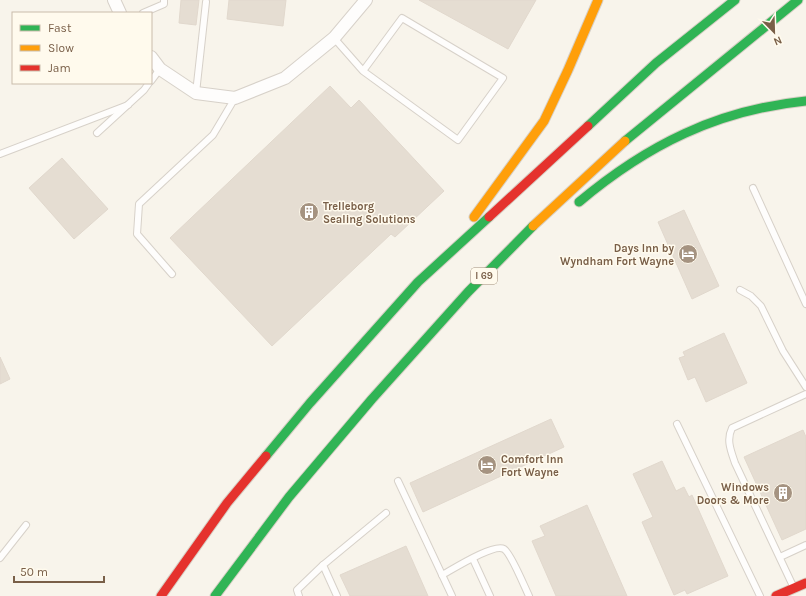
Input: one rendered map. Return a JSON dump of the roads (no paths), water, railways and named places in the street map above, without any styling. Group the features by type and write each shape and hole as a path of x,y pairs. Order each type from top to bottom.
{"main road":[{"path":"444,258 544,121 598,0"},
{"path":"161,596 227,503 305,409 418,282 656,63 735,0"},
{"name":"I 69","path":"215,596 289,497 372,399 468,292 530,229 636,131 798,0"},
{"path":"571,209 593,190 621,170 664,143 738,113 782,104 806,101"},
{"path":"468,292 524,248"},
{"path":"776,596 806,583"}],"street":[{"path":"114,0 120,12"},
{"path":"152,58 160,69 196,94 235,98 285,78 334,38 366,0"}],"lane":[{"path":"145,12 164,4 164,0"},
{"path":"196,94 206,2"},
{"path":"334,38 363,71 458,140 503,78 402,18 363,71"},
{"path":"152,79 160,69"},
{"path":"97,133 144,90 148,84"},
{"path":"172,274 137,234 139,204 213,135 235,98"},
{"path":"0,154 128,105"},
{"path":"753,188 806,304"},
{"path":"740,290 752,296 761,306 783,351 806,387"},
{"path":"794,588 735,463 729,443 729,435 732,428 806,394"},
{"path":"677,424 760,596"},
{"path":"398,482 452,596"},
{"path":"300,596 297,590 386,513"},
{"path":"0,558 26,525"},
{"path":"780,558 806,545"},
{"path":"442,574 488,551 498,548 505,549 510,556 529,596"},
{"path":"472,559 490,596"},
{"path":"323,566 338,596"}],"place":[{"name":"Trelleborg Sealing Solutions","path":"309,212"},
{"name":"Days Inn by Wyndham Fort Wayne","path":"688,254"},
{"name":"Comfort Inn Fort Wayne","path":"487,465"},
{"name":"Windows Doors & More","path":"783,493"}]}
